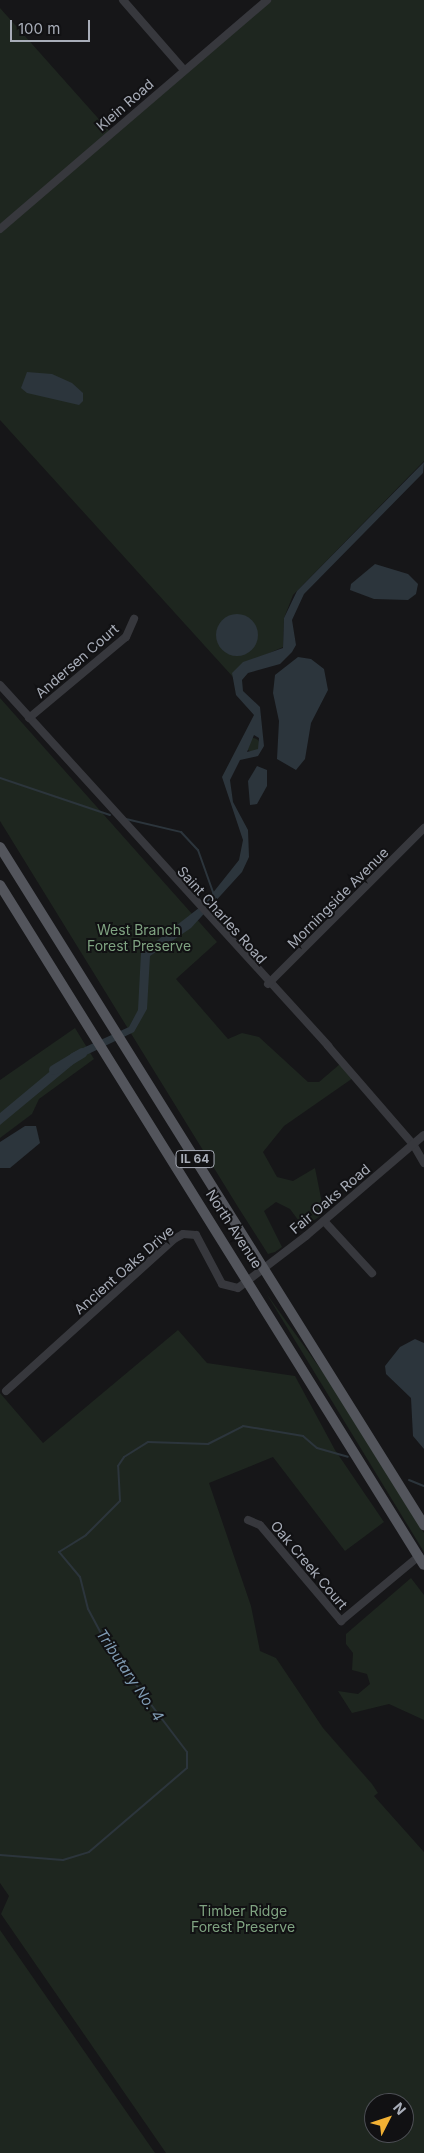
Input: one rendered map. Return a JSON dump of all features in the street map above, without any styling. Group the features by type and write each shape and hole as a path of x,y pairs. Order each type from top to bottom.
{"main road":[{"name":"North Avenue","path":"0,847 266,1268 424,1525"},
{"name":"North Avenue","path":"0,885 250,1281 421,1560"}],"street":[{"path":"123,0 184,70"},
{"name":"Klein Road","path":"0,229 267,0"},
{"name":"Andersen Court","path":"29,718 126,637 134,619"},
{"name":"Saint Charles Road","path":"0,685 413,1144 424,1163"},
{"name":"Morningside Avenue","path":"268,984 424,828"},
{"name":"Fair Oaks Road","path":"250,1281 324,1221 424,1135"},
{"path":"324,1221 372,1273"},
{"name":"Ancient Oaks Drive","path":"6,1391 183,1234 196,1235 222,1284 238,1288 250,1281"},
{"name":"Oak Creek Court","path":"248,1520 260,1526 341,1621 421,1560"}],"green space":[{"path":"272,0 424,0 424,461 293,595 284,618 283,647 242,665 233,677 0,420 0,8 113,135"},
{"name":"West Branch Forest Preserve","path":"0,698 217,942 176,979 228,1039 242,1033 259,1037 308,1082 319,1082 340,1064 353,1078 284,1126 263,1152 277,1177 293,1181 315,1168 324,1213 304,1228 290,1209 276,1202 264,1211 282,1247 275,1252 268,1254 238,1207 0,821"},
{"path":"250,738 256,738 260,745 256,752 250,752 246,748 246,742"},
{"path":"75,1028 94,1059 39,1099 32,1114 0,1138 0,1080"},
{"path":"266,1293 327,1378 424,1533 424,1552"},
{"name":"Timber Ridge Forest Preserve","path":"178,1330 207,1363 295,1376 335,1450 384,1522 345,1551 273,1457 209,1483 251,1606 260,1651 276,1658 323,1728 372,1784 378,1793 374,1796 424,1852 424,2153 166,2153 1,1914 9,1896 0,1883 0,1393 43,1443"},
{"path":"411,1578 424,1595 424,1720 389,1704 352,1713 338,1691 358,1694 370,1684 367,1674 352,1670 353,1653 346,1644 346,1634"},
{"path":"0,1930 155,2153 0,2153"}],"shaded area":[{"path":"27,372 52,374 72,383 83,393 83,401 79,405 27,393 21,388"},
{"path":"424,462 423,473 304,594 292,620 296,645 292,652 280,664 248,673 242,680 243,691 260,707 264,746 258,756 240,760 230,780 233,802 248,830 249,857 242,872 191,928 150,956 147,1009 134,1032 82,1057 0,1125 0,1113 72,1053 129,1027 138,1010 141,953 204,904 239,860 243,840 222,777 254,715 236,695 232,673 243,662 283,648 284,618 297,591","holes":["254,735 259,738 258,749 247,752"]},
{"path":"375,564 408,574 418,584 416,594 408,600 374,599 350,590 351,584"},
{"path":"237,614 252,620 258,635 252,650 237,656 222,650 216,635 222,620"},
{"path":"298,657 311,659 324,669 328,690 311,723 305,759 296,770 277,759 279,721 273,693 275,675"},
{"path":"257,766 267,770 267,786 257,804 250,805 248,781"},
{"path":"25,1126 36,1126 40,1143 10,1168 0,1168 0,1142"},
{"path":"415,1339 424,1343 424,1449 413,1436 411,1398 386,1374 385,1366 400,1347"}],"waterway":[{"path":"0,778 110,815"},
{"path":"126,819 181,832 198,850 214,895"},
{"path":"54,1070 82,1053"},
{"name":"Tributary No. 4","path":"0,1855 63,1860 89,1852 187,1768 187,1752 111,1652 88,1609 80,1577 59,1552 86,1535 120,1501 118,1466 124,1457 148,1442 208,1444 243,1426 303,1436 317,1448 348,1457"},
{"name":"Tributary No. 4","path":"409,1480 424,1486"}]}
